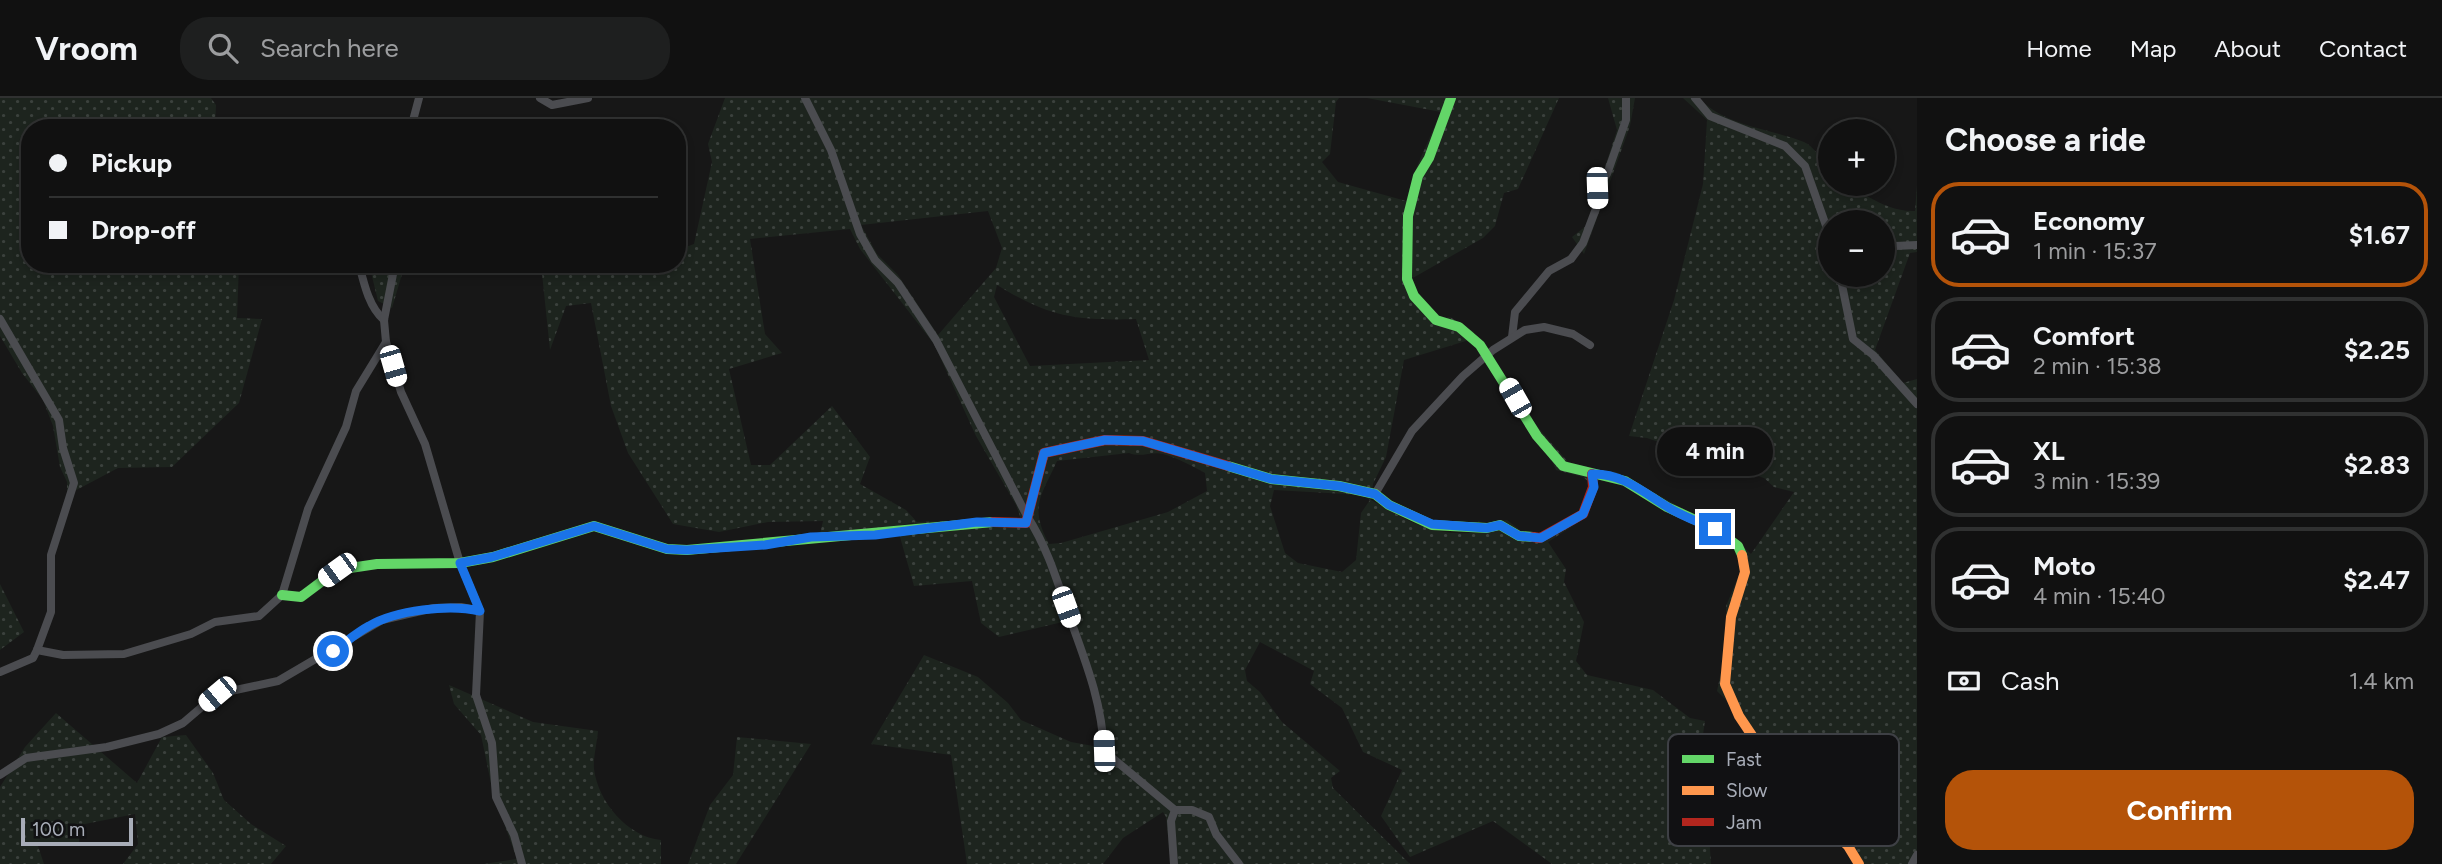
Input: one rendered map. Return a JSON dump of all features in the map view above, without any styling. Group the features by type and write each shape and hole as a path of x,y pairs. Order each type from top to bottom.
{"street":[{"path":"413,119 419,98"},
{"path":"540,98 552,105 588,98"},
{"path":"805,98 831,150 860,234 875,260 898,283 936,340 1027,516 1042,539 1096,688 1102,717 1104,751 1175,810 1192,810 1209,817 1216,834 1239,864"},
{"path":"1451,98 1429,158 1418,176 1408,216 1407,279 1413,296 1436,320 1459,327 1480,345 1486,359 1504,380 1537,436 1563,466 1625,481 1667,507 1715,529 1738,546 1744,558 1745,572 1731,617 1725,684 1739,716 1751,734"},
{"path":"1512,337 1515,312 1549,271 1571,259 1583,243 1597,206 1597,188 1607,174 1626,120 1626,98"},
{"path":"1695,98 1710,116 1785,146 1805,166 1821,210"},
{"path":"1895,246 1917,245"},
{"path":"361,273 365,289 377,314 384,320"},
{"path":"393,273 384,320 386,342 401,392 425,444 460,563 480,611 476,695 492,743 496,796 514,835 522,864"},
{"path":"1842,287 1853,339 1873,355 1917,404"},
{"path":"0,319 59,420 63,448 74,484 51,555 51,612 37,650 33,658 0,672"},
{"path":"1375,494 1412,431 1464,376 1512,337 1525,330 1544,327 1573,334 1590,345"},
{"path":"37,650 63,655 124,654 191,634 215,622 259,616 282,595 308,509 346,427 356,391 386,342"},
{"path":"282,595 301,597 337,570 377,564 460,563 492,557 594,526 667,549 687,550 765,545 811,537 875,535 977,522 1026,523 1044,453 1105,440 1143,441 1271,479 1339,486 1375,494 1389,505 1432,524 1487,528 1500,525 1519,536 1541,538 1583,514 1594,487 1592,474"},
{"path":"0,775 26,758 107,747 159,734 183,723 217,694 278,681 382,620 434,608 461,607 480,611"},
{"path":"1174,864 1171,821 1175,810"},
{"path":"1848,846 1859,864"},
{"path":"1912,864 1917,855"}],"shaded area":[{"path":"0,98 211,98 216,105 215,119 21,119 21,273 239,273 237,318 262,319 239,403 172,467 118,468 67,495 67,482 60,467 53,426 43,400 22,373 0,336"},
{"path":"725,98 1339,98 1336,102 1330,154 1322,162 1338,182 1406,201 1418,164 1441,112 1367,98 1559,98 1518,189 1504,193 1495,226 1483,238 1411,279 1419,296 1441,319 1450,317 1474,332 1469,340 1404,360 1386,457 1373,484 1371,500 1410,521 1435,530 1479,532 1478,521 1485,524 1507,520 1521,531 1540,533 1579,512 1590,483 1583,477 1556,470 1553,462 1535,441 1529,417 1569,463 1581,468 1616,472 1731,535 1751,554 1794,492 1774,487 1764,478 1647,438 1629,436 1674,300 1703,184 1707,120 1683,98 1699,98 1735,121 1808,144 1818,155 1818,196 1866,196 1890,207 1915,211 1917,185 1917,252 1910,253 1875,350 1903,383 1917,379 1917,864 1854,864 1842,846 1899,846 1899,734 1746,734 1731,705 1717,691 1726,649 1726,606 1741,570 1737,553 1728,543 1701,526 1688,522 1612,480 1599,478 1588,516 1548,542 1566,569 1564,582 1584,622 1576,661 1587,675 1653,690 1690,718 1705,721 1703,734 1668,734 1668,846 1710,846 1711,864 1552,864 1493,821 1410,857 1381,816 1402,770 1363,752 1342,708 1310,684 1314,671 1260,642 1245,670 1247,681 1260,692 1282,722 1340,771 1331,778 1333,788 1410,864 1171,864 1166,817 1163,812 1123,838 1103,864 967,864 951,755 871,744 924,655 978,677 1008,703 1021,720 1071,742 1099,747 1091,683 1067,621 999,637 981,623 972,581 914,586 900,537 915,522 875,531 820,534 823,521 768,522 719,532 673,524 628,453 611,406 591,303 566,306 550,350 542,273 686,273 686,247 694,244 712,162 708,144","holes":["988,211 1002,248 996,268 938,335 898,275 877,254 861,225","850,229 860,249 934,344 976,436 1016,505 1021,519 917,522 906,510 860,484 870,457 832,406 770,465 751,465 729,369 782,353 765,334 750,239","997,285 1032,304 1064,315 1096,319 1136,319 1149,360 1030,366 994,297","1129,453 1159,453 1179,460 1205,473 1207,491 1168,512 1061,543 1049,544 1039,511 1042,493 1057,461","1274,490 1364,495 1370,500 1361,513 1356,560 1342,572 1298,563 1285,553 1270,506"]},
{"path":"1608,98 1635,98 1630,126 1584,254 1572,237 1586,226 1592,210 1593,189 1602,176 1617,130"},
{"path":"371,273 402,273 392,308 378,301"},
{"path":"0,584 24,632 0,650"},
{"path":"449,685 533,722 598,731 594,769 602,794 626,825 637,832 661,840 661,864 484,864 517,859 493,793 481,735 454,704"},
{"path":"56,713 137,783 162,737 186,735 213,773 224,800 251,824 286,846 271,864 123,864 138,844 135,814 80,825 79,843 38,846 44,864 0,864 0,787 25,747"},
{"path":"737,737 811,744 736,864 688,864 710,805 733,775"}],"traffic: fast":[{"path":"1451,98 1429,158 1418,176 1408,216 1407,279 1414,296 1436,320 1459,327 1480,345 1537,436 1563,466 1625,481 1667,507 1715,529 1738,546 1742,555"},
{"path":"1228,466 1271,479 1339,486 1375,494 1389,505 1432,525 1487,528 1500,525 1519,536 1533,537"},
{"path":"282,595 301,597 337,570 377,564 460,563 493,557 594,526 667,549 687,550 993,522"}],"traffic: slow":[{"path":"1742,555 1745,572 1731,617 1725,684 1739,716 1751,734"},
{"path":"1848,846 1859,864"}],"traffic: jam":[{"path":"993,522 1026,523 1044,453 1105,440 1143,441 1228,466"},
{"path":"1533,537 1540,538 1583,514 1593,487 1592,474"}],"route":[{"path":"333,651 369,625 382,620 434,608 461,607 480,611 460,563 492,557 594,526 667,549 687,550 765,545 811,537 875,535 886,531 977,522 1026,523 1044,453 1068,451 1105,440 1143,441 1271,479 1339,486 1375,494 1389,505 1432,524 1487,528 1500,525 1519,536 1541,538 1583,514 1594,487 1592,474 1604,474 1625,481 1667,507 1715,529"}]}
